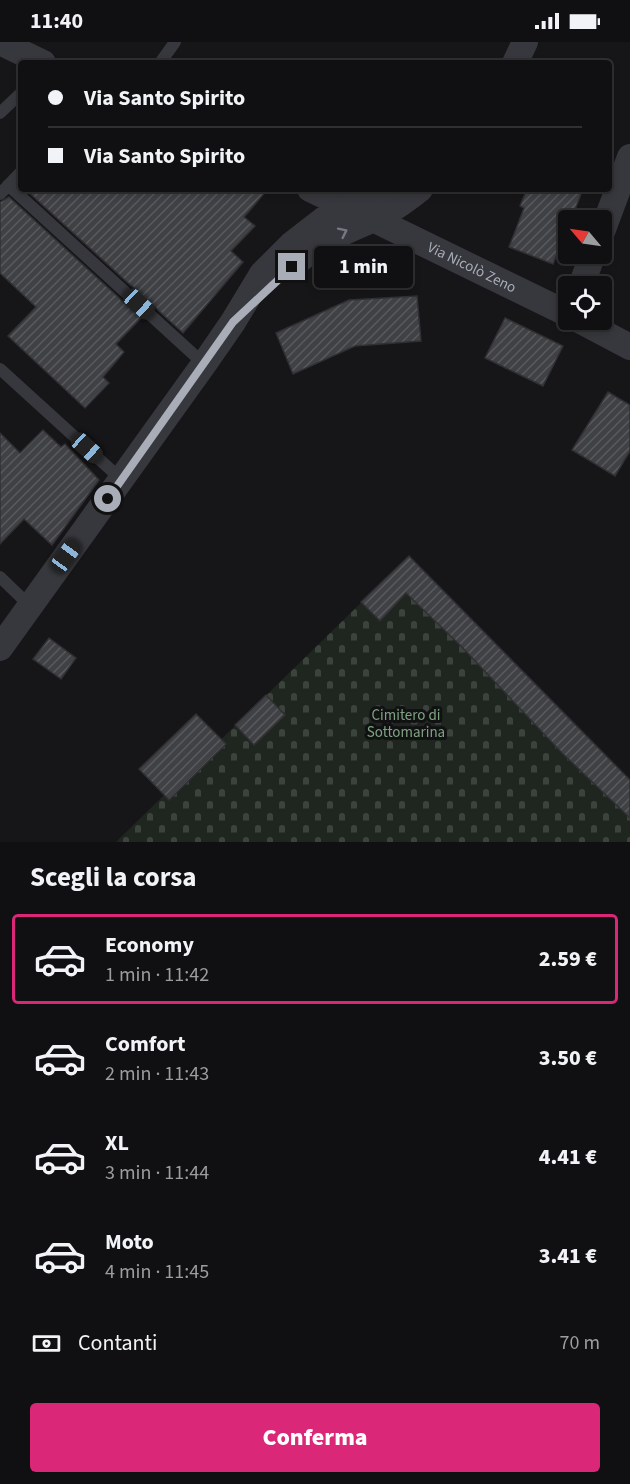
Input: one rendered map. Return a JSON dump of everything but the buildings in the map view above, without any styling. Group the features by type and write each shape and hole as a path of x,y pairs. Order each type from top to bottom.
{"street":[{"path":"0,42 37,60"},
{"path":"516,60 525,42"},
{"path":"610,210 630,157"},
{"path":"316,192 348,207"},
{"path":"0,648 204,364 262,274 284,251 323,220 379,192"},
{"path":"233,322 305,255 330,238 397,206 416,192"},
{"name":"Via Nicolò Zeno","path":"373,219 558,309"},
{"path":"598,330 630,347"}],"lane":[{"path":"162,60 175,42"},
{"path":"0,113 18,96"},
{"path":"18,175 4,190 204,364"},
{"path":"0,369 122,480"},
{"path":"0,577 30,606"}],"green space":[{"name":"Cimitero di Sottomarina","path":"409,556 630,780 630,842 116,842"}],"route":[{"path":"108,499 233,322 292,267"}]}
